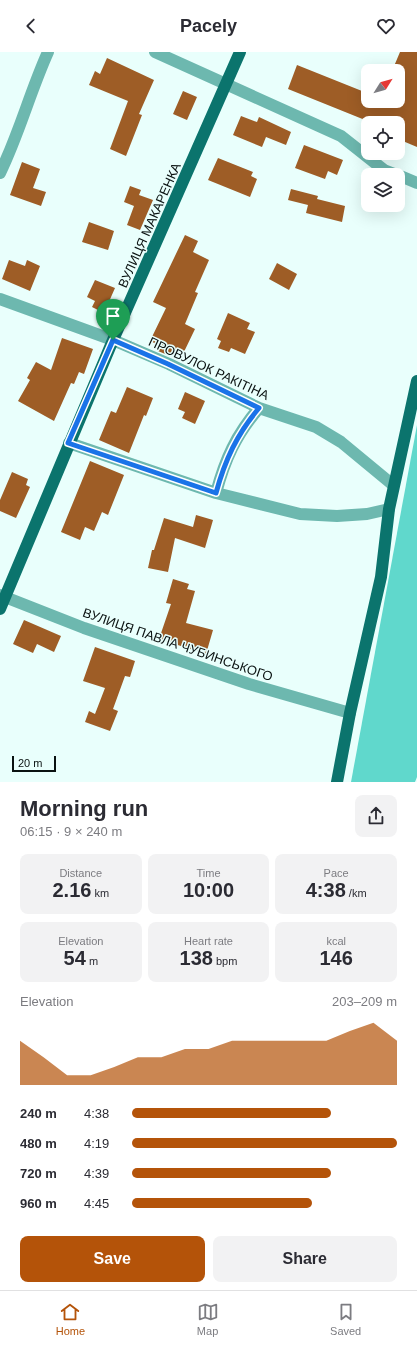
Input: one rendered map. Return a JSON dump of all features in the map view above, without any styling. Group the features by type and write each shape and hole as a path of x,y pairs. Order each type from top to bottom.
{"main road":[{"name":"ВУЛИЦЯ МАКАРЕНКА","path":"0,609 2,596 240,52"},
{"path":"336,782 381,577 393,485 417,382"}],"street":[{"path":"0,173 13,147 39,71 48,52"},
{"path":"155,52 226,86 341,136 381,168"},
{"path":"405,178 417,183"},
{"name":"ПРОВУЛОК РАКІТІНА","path":"0,298 113,340 168,364 259,408 316,427 341,442 393,485"},
{"path":"216,493 223,468 234,441 259,408"},
{"path":"68,443 216,493 300,514 344,516 367,514 389,509"},
{"name":"ВУЛИЦЯ ПАВЛА ЧУБИНСЬКОГО","path":"2,596 84,628 249,684 350,713"}],"shaded area":[{"path":"417,425 417,777 415,782 351,782"}],"building":[{"path":"400,52 417,52 417,147 405,142 405,116 361,116 361,118 288,89 297,65 361,91 361,108 405,108 405,64 395,64"},
{"path":"107,58 154,80 139,114 142,115 126,156 110,149 128,101 89,85 95,71 100,74"},
{"path":"183,91 197,97 187,120 173,114"},
{"path":"241,116 257,122 259,117 291,132 286,145 266,137 262,147 233,135"},
{"path":"304,145 343,160 337,175 328,171 325,179 295,168"},
{"path":"218,158 253,172 251,176 257,179 250,197 208,180"},
{"path":"22,162 40,169 33,188 46,192 41,206 10,195"},
{"path":"130,186 141,190 139,195 153,200 140,230 127,225 134,206 124,202"},
{"path":"291,189 318,196 317,199 345,206 342,222 306,213 308,205 288,200"},
{"path":"89,222 114,231 108,250 82,242"},
{"path":"185,235 198,241 193,252 209,260 195,292 198,293 185,324 195,329 182,356 173,352 170,356 158,351 161,346 150,341 166,308 153,302"},
{"path":"9,260 25,266 27,260 40,266 30,291 2,279"},
{"path":"277,263 297,274 289,290 269,279"},
{"path":"95,280 115,288 104,313 92,307 95,301 87,297"},
{"path":"228,313 250,323 247,329 255,332 245,354 231,348 229,352 218,348 221,341 217,339"},
{"path":"62,338 93,349 84,374 79,372 74,384 71,383 54,421 18,401 30,380 27,378 36,362 51,370"},
{"path":"127,387 153,398 146,416 144,415 129,453 99,440 111,411 116,413"},
{"path":"185,392 205,401 195,424 182,418 185,412 178,409"},
{"path":"90,461 124,475 108,515 102,512 94,531 85,527 80,540 61,532"},
{"path":"12,472 28,479 26,485 30,487 16,518 0,511 0,500"},
{"path":"196,515 213,520 205,548 175,538 168,572 148,568 152,550 154,550 164,518 193,527"},
{"path":"173,579 189,584 187,589 195,591 186,623 213,630 206,654 159,639 171,604 166,603"},
{"path":"24,620 61,636 54,652 37,644 33,653 13,644"},
{"path":"95,647 135,661 130,677 125,676 113,709 118,711 110,731 85,722 89,711 95,714 105,688 83,681"}],"route":[{"path":"113,340 168,364 223,392 259,408 234,441 223,468 216,493 68,443 113,340"}]}
